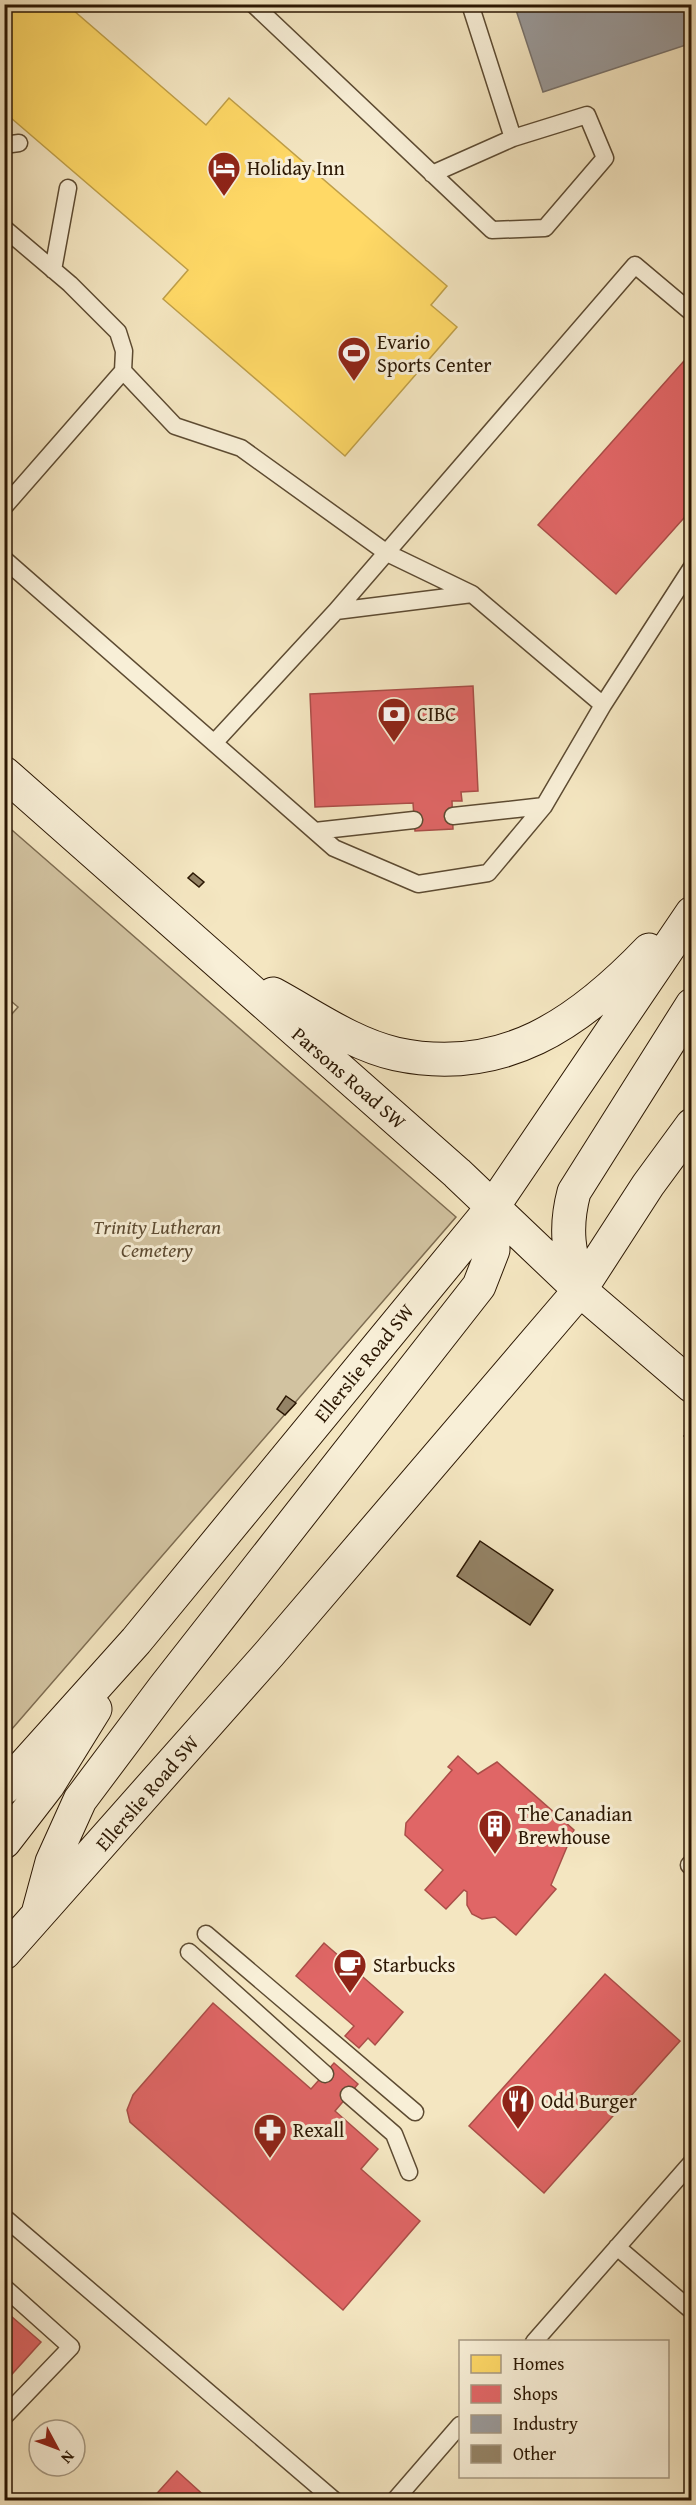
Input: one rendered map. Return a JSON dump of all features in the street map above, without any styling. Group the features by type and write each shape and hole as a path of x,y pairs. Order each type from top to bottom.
{"main road":[{"name":"Parsons Road SW","path":"4,772 457,1173 580,1290 692,1386"},
{"path":"216,962 349,1036 394,1053 438,1060 483,1057 524,1044 565,1023 605,993 692,906"},
{"name":"Ellerslie Road SW","path":"4,1788 136,1641 492,1208 692,913"},
{"path":"580,1290 567,1241 568,1215 574,1192 692,1005"},
{"name":"Ellerslie Road SW","path":"4,1953 276,1645 580,1290 648,1185 692,1125"},
{"path":"36,1919 52,1862 80,1800 164,1688 479,1286 493,1250 492,1208"},
{"path":"4,1842 48,1785 136,1641"}],"lane":[{"path":"253,4 432,174 492,230 544,228 605,158 588,115 513,138 432,174"},
{"path":"470,4 513,138"},
{"path":"53,270 68,188"},
{"path":"4,228 53,270 118,332 124,351 123,371 4,507"},
{"path":"214,743 387,553 635,265 692,313"},
{"path":"123,371 175,426 240,448 387,553 472,594 603,705"},
{"path":"4,559 334,848 418,884 488,873 544,806 603,705 692,567"},
{"path":"336,610 472,594"},
{"path":"453,816 544,806"},
{"path":"315,831 414,820"},
{"path":"692,1862 689,1865 692,1867"},
{"path":"206,1934 415,2112"},
{"path":"189,1952 325,2074"},
{"path":"349,2095 394,2134 410,2172"},
{"path":"536,2340 692,2162"},
{"path":"4,2217 334,2500"},
{"path":"617,2247 692,2312"},
{"path":"4,2287 71,2347 4,2417"},
{"path":"395,2500 459,2427"}],"green space":[{"name":"Trinity Lutheran Cemetery","path":"5,824 456,1217 5,1737 4,1023 18,1007 5,996"}],"building: Homes":[{"name":"Holiday Inn","path":"4,4 66,4 206,125 229,98 447,286 431,305 457,327 345,456 163,299 188,270 4,112"}],"building: Shops":[{"path":"692,352 692,509 616,594 538,525"},
{"name":"CIBC","path":"473,686 478,791 461,792 462,801 452,801 453,829 415,831 413,803 315,807 310,694"},
{"name":"The Canadian Brewhouse","path":"458,1756 478,1774 497,1762 574,1830 551,1885 556,1889 516,1935 495,1917 482,1919 472,1914 467,1905 467,1892 464,1890 446,1909 425,1890 443,1870 405,1835 406,1823 452,1770 448,1767"},
{"name":"Starbucks","path":"324,1943 403,2012 375,2045 368,2038 359,2048 345,2036 354,2026 296,1976"},
{"path":"605,1974 680,2041 544,2193 469,2126"},
{"name":"Rexall","path":"213,2003 311,2089 334,2063 358,2084 335,2111 378,2149 361,2169 420,2221 343,2310 130,2122 127,2110 133,2095"},
{"path":"4,2310 41,2342 4,2383"},
{"path":"177,2471 209,2500 151,2500"}],"building: Industry":[{"path":"514,4 692,4 692,43 543,92"}],"building: Other":[{"path":"193,873 204,882 199,887 188,878"},
{"path":"286,1396 296,1403 285,1415 277,1409"},
{"path":"690,1430 692,1431 692,1444 684,1436"},
{"path":"480,1541 553,1590 530,1625 457,1576"}],"place":[{"name":"Holiday Inn","path":"224,197"},
{"name":"Evario Sports Center","path":"354,382"},
{"name":"CIBC","path":"394,743"},
{"name":"The Canadian Brewhouse","path":"495,1855"},
{"name":"Starbucks","path":"350,1994"},
{"name":"Odd Burger","path":"518,2130"},
{"name":"Rexall","path":"270,2159"}]}
